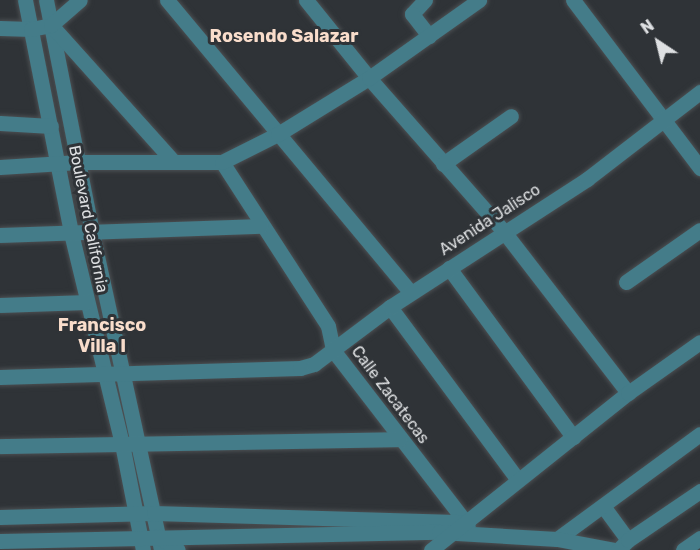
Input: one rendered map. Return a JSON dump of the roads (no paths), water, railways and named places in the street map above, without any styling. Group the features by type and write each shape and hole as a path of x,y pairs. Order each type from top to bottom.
{"street":[{"path":"19,0 28,29"},
{"name":"Boulevard California","path":"25,0 28,29 47,126 59,165 71,232 122,444 143,544"},
{"name":"Boulevard California","path":"46,0 121,372 160,543"},
{"path":"0,28 28,29 51,25 80,0"},
{"path":"167,0 411,293"},
{"path":"306,0 369,78 505,233 628,393"},
{"path":"425,0 412,14 429,36"},
{"path":"0,167 79,162 172,160 222,162 278,134 369,78 479,0"},
{"path":"573,0 700,168"},
{"path":"51,25 172,160"},
{"name":"Avenida Jalisco","path":"0,377 300,368 314,364 390,307 587,178 700,92"},
{"path":"443,164 511,116"},
{"path":"0,123 47,126"},
{"name":"Calle Zacatecas","path":"222,162 261,226 328,326 333,351 465,529"},
{"path":"0,235 261,226"},
{"path":"626,282 700,230"},
{"path":"449,268 573,437"},
{"path":"0,305 87,302"},
{"path":"390,307 518,480"},
{"path":"433,549 465,529 518,480 628,393 698,347"},
{"path":"557,539 700,434"},
{"path":"0,446 400,439"},
{"path":"0,517 154,513 465,529 507,543 557,539 584,547 620,547 700,491"},
{"path":"603,506 620,547"},
{"path":"0,541 36,545 143,544 465,529"},
{"path":"292,550 307,536"},
{"path":"683,550 700,538"},
{"path":"160,543 178,550"}],"district":[{"name":"Rosendo Salazar","path":"284,36"},
{"name":"Francisco Villa I","path":"102,336"}]}
